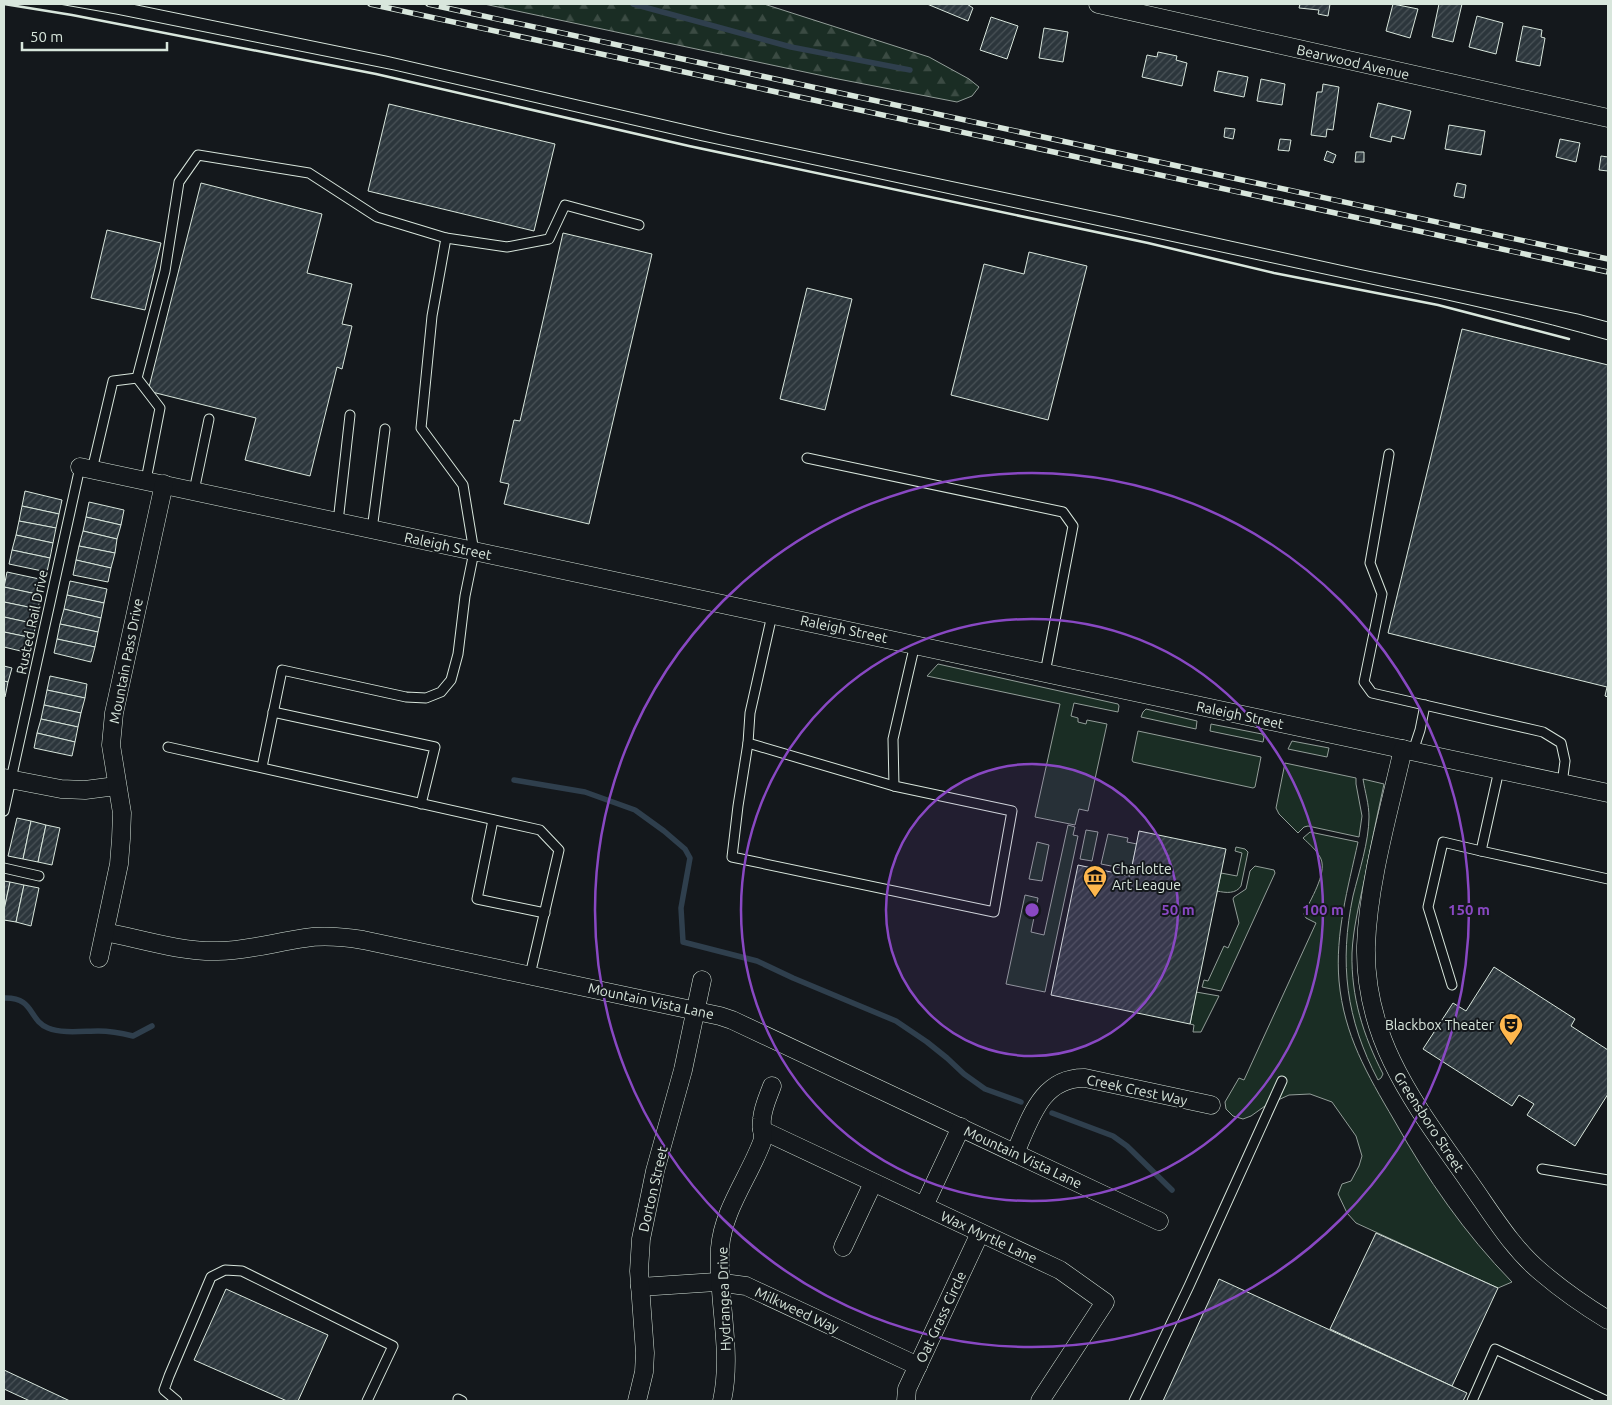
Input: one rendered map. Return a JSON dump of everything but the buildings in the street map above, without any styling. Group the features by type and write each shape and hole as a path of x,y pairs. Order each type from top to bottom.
{"street":[{"name":"Bearwood Avenue","path":"1098,4 1608,118"},
{"name":"Raleigh Street","path":"86,468 1608,793"},
{"name":"Mountain Pass Drive","path":"99,958 120,864 122,813 116,786 111,745 114,712 155,482"},
{"name":"Greensboro Street","path":"1408,750 1376,872 1368,919 1366,947 1369,987 1380,1033 1392,1065 1412,1100 1512,1242 1540,1272 1584,1305 1608,1320"},
{"path":"8,778 61,789 85,790 116,786"},
{"name":"Mountain Vista Lane","path":"105,932 180,948 218,951 237,950 306,938 344,937 732,1020 1159,1221"},
{"name":"Dorton Street","path":"637,1401 644,1372 645,1354 639,1255 651,1191 683,1070 702,980"},
{"name":"Creek Crest Way","path":"1015,1153 1038,1104 1046,1093 1064,1081 1085,1078 1211,1105"},
{"name":"Hydrangea Drive","path":"722,1401 726,1370 720,1259 723,1232 727,1218 763,1139 764,1107 772,1086"},
{"path":"924,1206 961,1128"},
{"name":"Wax Myrtle Lane","path":"762,1130 1060,1270 1105,1302 1040,1401"},
{"path":"843,1247 873,1183"},
{"name":"Oat Grass Circle","path":"906,1401 907,1389 980,1233"},
{"name":"Milkweed Way","path":"640,1287 721,1282 746,1286 918,1366"}],"lane":[{"path":"155,482 160,408 137,378 165,271 179,182 198,154 309,173 377,217 446,238 507,248 549,239 565,206 639,225"},
{"path":"262,767 282,670 406,697 426,698 441,692 451,680 458,654 474,552 462,485 421,428 432,316 446,238"},
{"name":"Rusted Rail Drive","path":"4,811 8,778 86,468 113,381 137,378"},
{"path":"338,522 350,415"},
{"path":"194,490 209,419"},
{"path":"372,530 385,429"},
{"path":"1389,454 1370,564 1382,594 1364,682 1372,693 1543,732 1561,744 1565,761 1562,784"},
{"path":"806,458 1063,512 1073,526 1045,673"},
{"path":"748,743 894,786 1012,811 994,912 732,857 748,743 750,713 772,614"},
{"path":"894,786 893,738 914,644"},
{"path":"1408,750 1420,730 1425,705"},
{"path":"273,712 435,747 421,804"},
{"path":"168,747 540,830 559,850 530,976"},
{"path":"1481,851 1499,770"},
{"path":"493,820 477,899 545,913"},
{"path":"1452,985 1428,907 1443,842 1608,879"},
{"path":"4,868 39,876"},
{"path":"1134,1401 1282,1081"},
{"path":"1542,1169 1608,1180"},
{"path":"176,1401 164,1390 211,1277 225,1270 242,1270 393,1346 367,1401"},
{"path":"1472,1401 1495,1349 1607,1401"}],"green space":[{"path":"484,4 764,4 929,57 969,79 979,87 972,96 957,102 833,78"},
{"path":"938,664 1118,704 1118,712 1074,703 1071,716 1078,718 1078,722 1086,724 1087,720 1107,724 1088,811 1079,809 1075,825 1035,817 1060,704 927,676"},
{"path":"1146,709 1197,721 1196,729 1141,717"},
{"path":"1211,724 1262,734 1264,737 1263,742 1210,731"},
{"path":"1138,731 1261,757 1255,787 1133,762"},
{"path":"1292,741 1329,748 1327,757 1288,749"},
{"path":"1285,763 1356,778 1362,816 1359,837 1308,826 1298,833 1279,814 1276,808"},
{"path":"1363,779 1384,784 1356,917 1352,953 1356,1000 1364,1030 1383,1074 1378,1080 1367,1057 1352,1013 1346,968 1346,944 1353,896 1366,846 1369,826"},
{"path":"1068,825 1075,827 1073,835 1078,836 1045,992 1006,984 1025,895 1038,898 1031,932 1044,935"},
{"path":"1086,830 1098,832 1092,861 1080,859"},
{"path":"1310,832 1358,842 1343,911 1338,963 1342,1001 1351,1037 1358,1054 1384,1103 1433,1185 1478,1245 1512,1282 1498,1288 1356,1223 1347,1213 1338,1194 1342,1184 1351,1181 1362,1156 1356,1136 1332,1102 1310,1094 1289,1095 1243,1119 1233,1116 1226,1109 1225,1102 1239,1078 1244,1080 1316,923 1306,918 1304,914 1322,872 1321,859 1313,847 1303,838"},
{"path":"1108,834 1128,838 1127,842 1137,844 1131,870 1101,864"},
{"path":"1037,842 1049,845 1042,881 1029,879"},
{"path":"1236,847 1245,849 1248,852 1241,886 1234,892 1217,891 1221,873 1237,876 1242,853 1235,851"},
{"path":"1255,866 1274,870 1275,873 1221,991 1202,987 1204,980 1208,981 1224,946 1228,948 1239,923 1233,899 1246,889 1250,871"},
{"path":"1196,992 1219,996 1201,1032 1193,1032 1194,1025 1190,1024"}],"waterway":[{"path":"633,4 791,47 910,70"},
{"path":"514,780 585,792 635,810 685,849 690,858 681,908 683,942 757,961 896,1021 927,1042 964,1074 985,1089 1021,1102"},
{"path":"4,998 21,1001 37,1020 54,1030 66,1032 107,1031 133,1036 152,1026"},
{"path":"1052,1113 1113,1136 1127,1146 1172,1190"}],"tram line":[{"path":"59,4 394,70 698,140 1469,305 1608,340"},
{"path":"132,4 386,56 726,134 1578,314 1608,322"}],"railway":[{"path":"370,4 1608,272"},
{"path":"428,4 1608,259"}],"wall":[{"path":"4,4 72,15 376,74 689,146 1148,243 1274,273 1438,305 1569,339"}],"place":[{"name":"Charlotte Art League","path":"1095,898"},
{"name":"Blackbox Theater","path":"1511,1046"}]}
